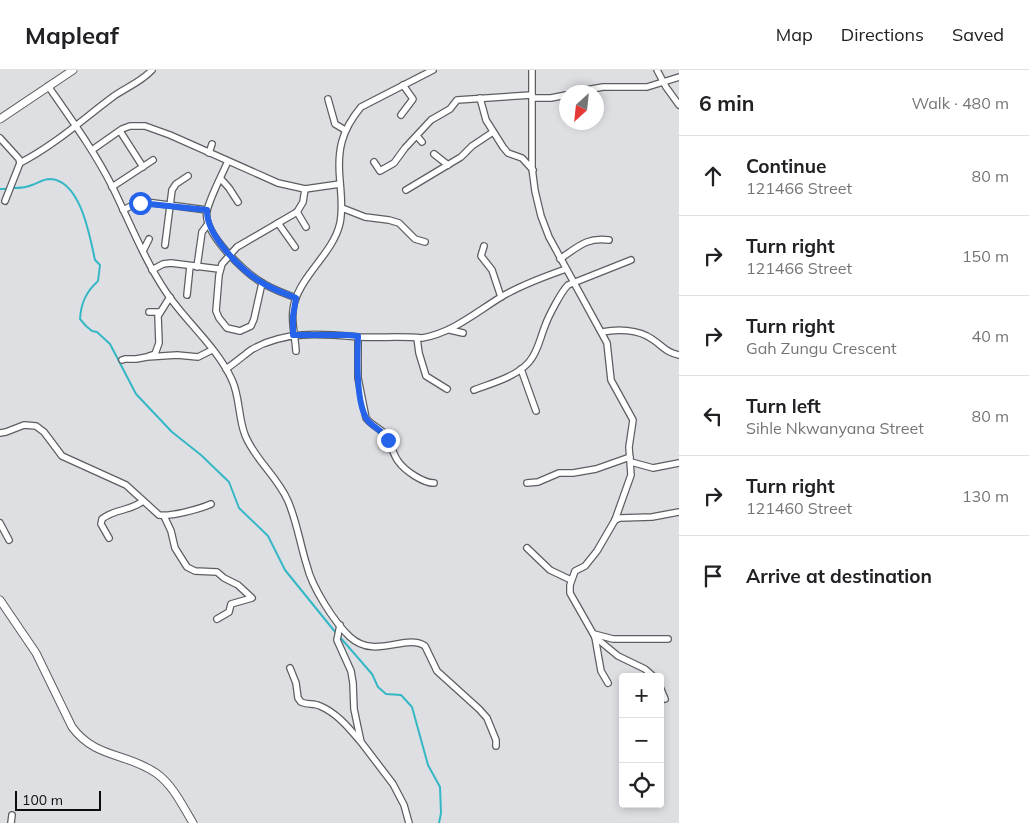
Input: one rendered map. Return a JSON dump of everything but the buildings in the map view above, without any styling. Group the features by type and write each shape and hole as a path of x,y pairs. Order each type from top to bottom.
{"street":[{"path":"0,119 73,70"},
{"path":"5,201 20,163 40,152 76,127 116,95 148,76 152,70"},
{"path":"296,351 293,335 293,316 296,298 336,234 340,223 342,194 339,146 345,130 361,107 434,70"},
{"path":"532,70 534,191 541,216 560,259 607,343 611,380 633,420 629,447 631,475 615,520 597,551 584,566 575,571 571,580 570,593 594,636 601,671 608,683"},
{"path":"657,70 679,105"},
{"path":"604,87 647,87 679,77"},
{"path":"401,115 413,99 403,85"},
{"path":"48,86 92,150 152,270 170,297 226,369 238,396 244,434 254,453 279,483 285,495 294,517 313,584 340,628 366,646 416,642 425,646 437,671 479,709 486,718 496,740 496,746"},
{"path":"374,162 382,171 400,157 405,148 431,120 450,109 457,100 498,97 551,98 559,96"},
{"path":"480,98 483,114 508,153 518,156 533,170"},
{"path":"328,99 335,124 345,130"},
{"path":"92,150 120,130 130,126 145,126 278,183 305,189 340,184"},
{"path":"120,130 143,167"},
{"path":"406,190 461,157 472,146 493,132"},
{"path":"417,136 422,142"},
{"path":"0,138 19,159 20,163"},
{"path":"209,153 212,144"},
{"path":"434,154 448,164"},
{"path":"112,188 153,160"},
{"path":"228,161 207,210 208,224 212,232 230,254 250,274 262,283 296,298"},
{"path":"165,245 173,187 188,176"},
{"path":"220,179 229,188 238,202"},
{"path":"262,283 251,326 245,330 235,332 227,328 216,311 219,269 226,258 237,247 298,212 303,202 305,189"},
{"path":"123,210 134,204 146,202 207,210"},
{"path":"342,208 365,217 399,223 416,239 425,242"},
{"path":"298,212 306,227"},
{"path":"278,223 295,248"},
{"path":"187,295 202,232 208,224"},
{"path":"560,259 588,240 596,238 608,240"},
{"path":"142,251 149,239"},
{"path":"484,246 481,256 492,270 501,297"},
{"path":"474,390 509,376 530,362 546,323 562,292 568,285 630,260"},
{"path":"152,270 163,264 219,269"},
{"path":"226,369 252,350 264,344 293,335 430,337 450,330 521,286 566,269"},
{"path":"147,357 155,354 159,348 160,312 170,297"},
{"path":"149,312 160,312"},
{"path":"450,330 463,333"},
{"path":"602,332 618,330 640,334 653,339 667,351 679,355"},
{"path":"358,336 358,378 366,418 369,423 385,434 398,461 402,465 425,482 434,483"},
{"path":"416,338 426,376 447,389"},
{"path":"122,360 176,355 198,357 212,350"},
{"path":"521,369 536,411"},
{"path":"0,433 24,425 36,426 44,432 62,456 119,481 131,489 157,514 164,516 203,508 211,504"},
{"path":"528,483 538,482 558,473 573,473 596,469 630,460 654,468 679,463"},
{"path":"109,538 101,524 102,519 112,512 136,506 143,501"},
{"path":"615,520 620,518 652,517 679,512"},
{"path":"164,516 171,531 175,548 187,567 195,571 217,572 224,578 238,584 252,598 232,604 229,612 217,619"},
{"path":"0,523 8,540"},
{"path":"527,548 550,570 571,580"},
{"path":"0,600 36,653 72,727 78,735 91,747 135,762 161,777 171,788 192,823"},
{"path":"340,628 338,640 351,671 354,709 361,742"},
{"path":"594,636 613,639 668,639"},
{"path":"594,636 618,656 650,673"},
{"path":"290,668 296,683 298,698 301,702 318,705 346,724 393,784 404,805 409,823"},
{"path":"11,823 12,816"}],"waterway":[{"path":"13,188 27,187 50,179 61,182 77,199 87,225 95,260 100,265 98,281 85,298 80,319 86,326 92,331 97,332 110,344 136,394 172,432 201,455 229,482 239,508 268,536 285,570 336,633"},
{"path":"0,189 8,189"},
{"path":"339,636 372,674 378,687 386,694 401,695 412,707 428,765 440,787 441,813 439,823"}],"route":[{"path":"140,203 146,202 207,210 206,216 212,232 250,274 262,283 296,298 293,316 293,335 358,336 358,378 363,410 369,423 382,431 388,440"}]}
